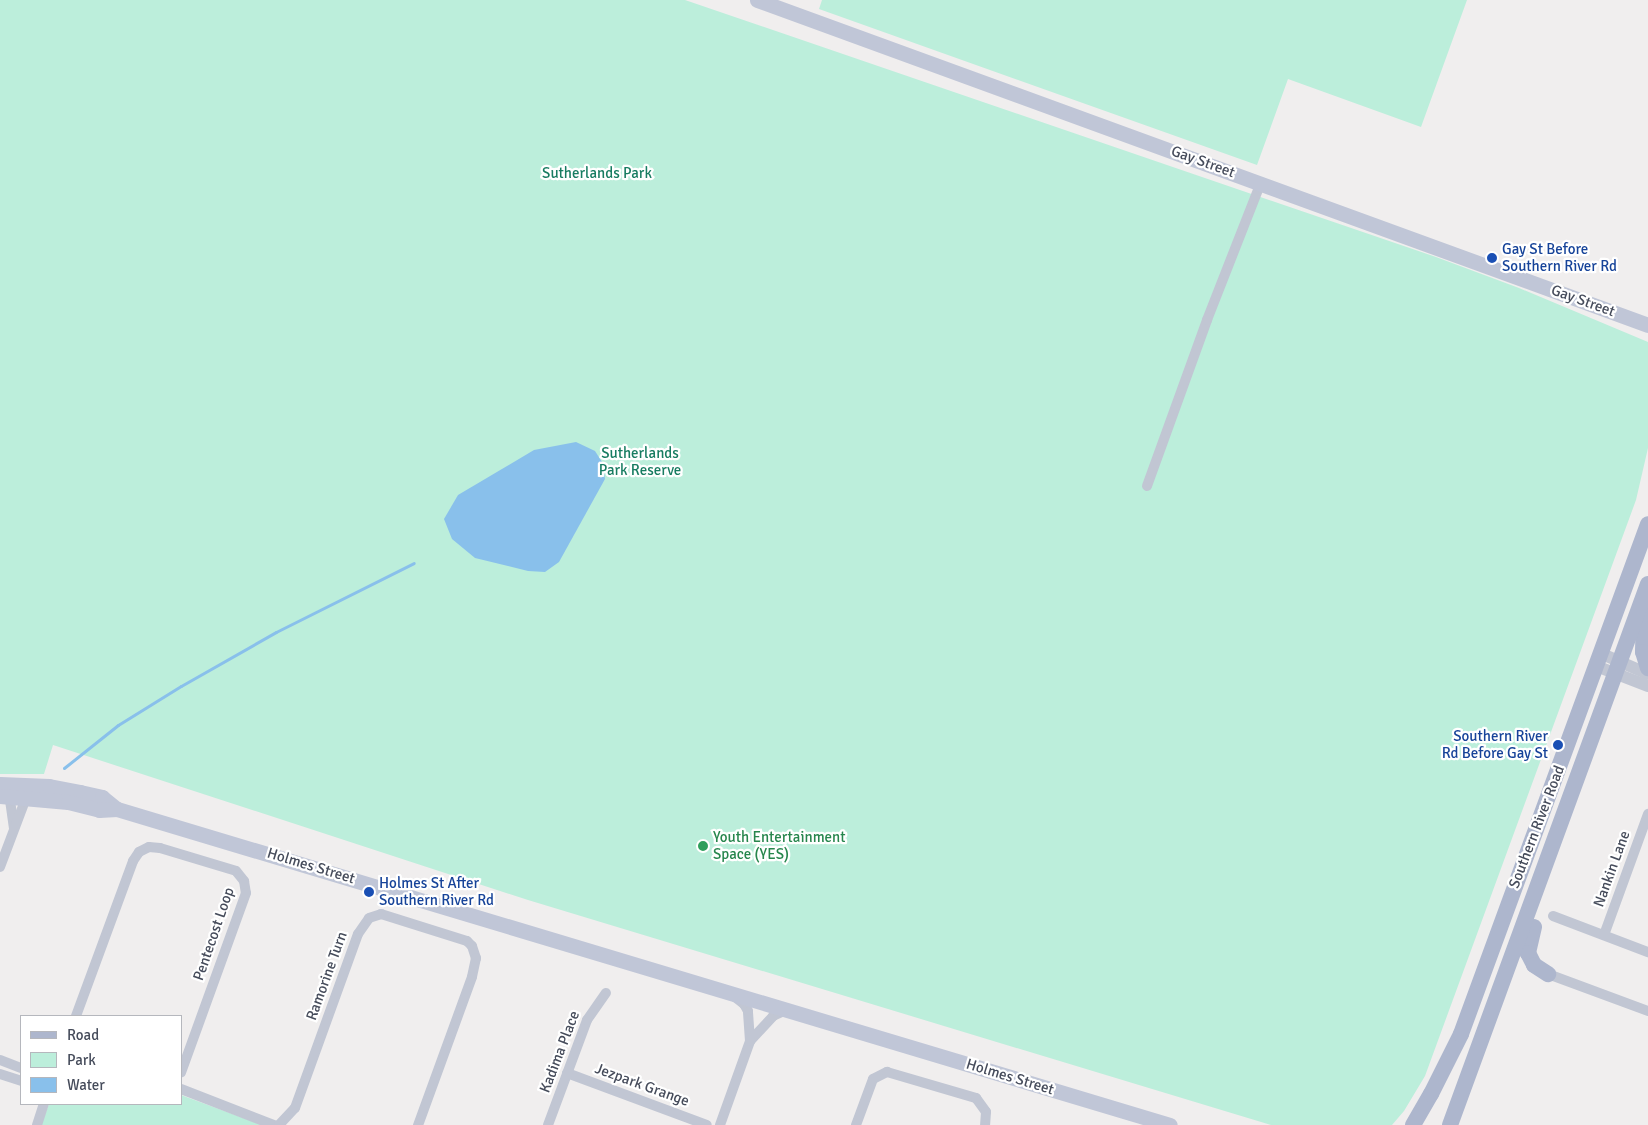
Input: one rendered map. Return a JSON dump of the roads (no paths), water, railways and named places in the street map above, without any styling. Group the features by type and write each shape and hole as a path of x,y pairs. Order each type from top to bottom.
{"main road":[{"name":"Gay Street","path":"757,0 1261,182 1648,325"},
{"name":"Southern River Road","path":"1413,1125 1461,1034 1648,524"},
{"name":"Southern River Road","path":"1450,1125 1646,589"},
{"path":"1646,589 1644,652 1648,668"},
{"name":"Holmes Street","path":"5,790 28,791 99,810 117,809 648,967 730,994 850,1027 1170,1125"},
{"path":"1547,864 1552,872 1552,878 1528,946 1528,952 1534,965 1548,974"},
{"name":"Holmes Street","path":"648,967 721,981 817,1010 850,1027"}],"street":[{"path":"1146,486 1207,320 1261,182"},
{"path":"1598,660 1617,668 1648,686"},
{"path":"1617,668 1648,674"},
{"path":"5,790 14,829"},
{"path":"0,867 28,791"},
{"name":"Nankin Lane","path":"1604,935 1648,814"},
{"name":"Pentecost Loop","path":"76,1015 133,861 140,852 149,847 160,848 236,872 244,881 246,893 182,1070"},
{"name":"Ramorine Turn","path":"279,1125 295,1108 358,934 369,918 382,914 467,941 472,946 476,958 472,976 418,1125"},
{"path":"1553,916 1648,952"},
{"path":"1548,974 1648,1011"},
{"name":"Kadima Place","path":"548,1125 587,1020 606,994"},
{"path":"730,994 744,1004 748,1011 750,1041"},
{"path":"720,1125 750,1041 773,1016 787,1010"},
{"path":"0,1060 20,1068"},
{"path":"856,1125 872,1079 887,1072 976,1098 986,1112 985,1125"},
{"path":"0,1074 20,1081"},
{"name":"Jezpark Grange","path":"567,1074 707,1125"},
{"path":"182,1089 274,1125"},
{"path":"37,1125 44,1105"}],"water":[{"path":"576,442 595,451 602,462 605,479 559,562 545,572 528,571 475,558 452,539 444,519 458,495 534,450"}],"waterway":[{"path":"64,768 118,725 181,686 276,632 414,563"}],"place":[{"name":"Gay St Before Southern River Rd","path":"1492,258"},
{"name":"Southern River Rd Before Gay St","path":"1558,745"},
{"name":"Youth Entertainment Space (YES)","path":"703,846"},
{"name":"Holmes St After Southern River Rd","path":"369,892"}],"park label":[{"name":"Sutherlands Park","path":"597,174"},
{"name":"Sutherlands Park Reserve","path":"640,462"}]}
